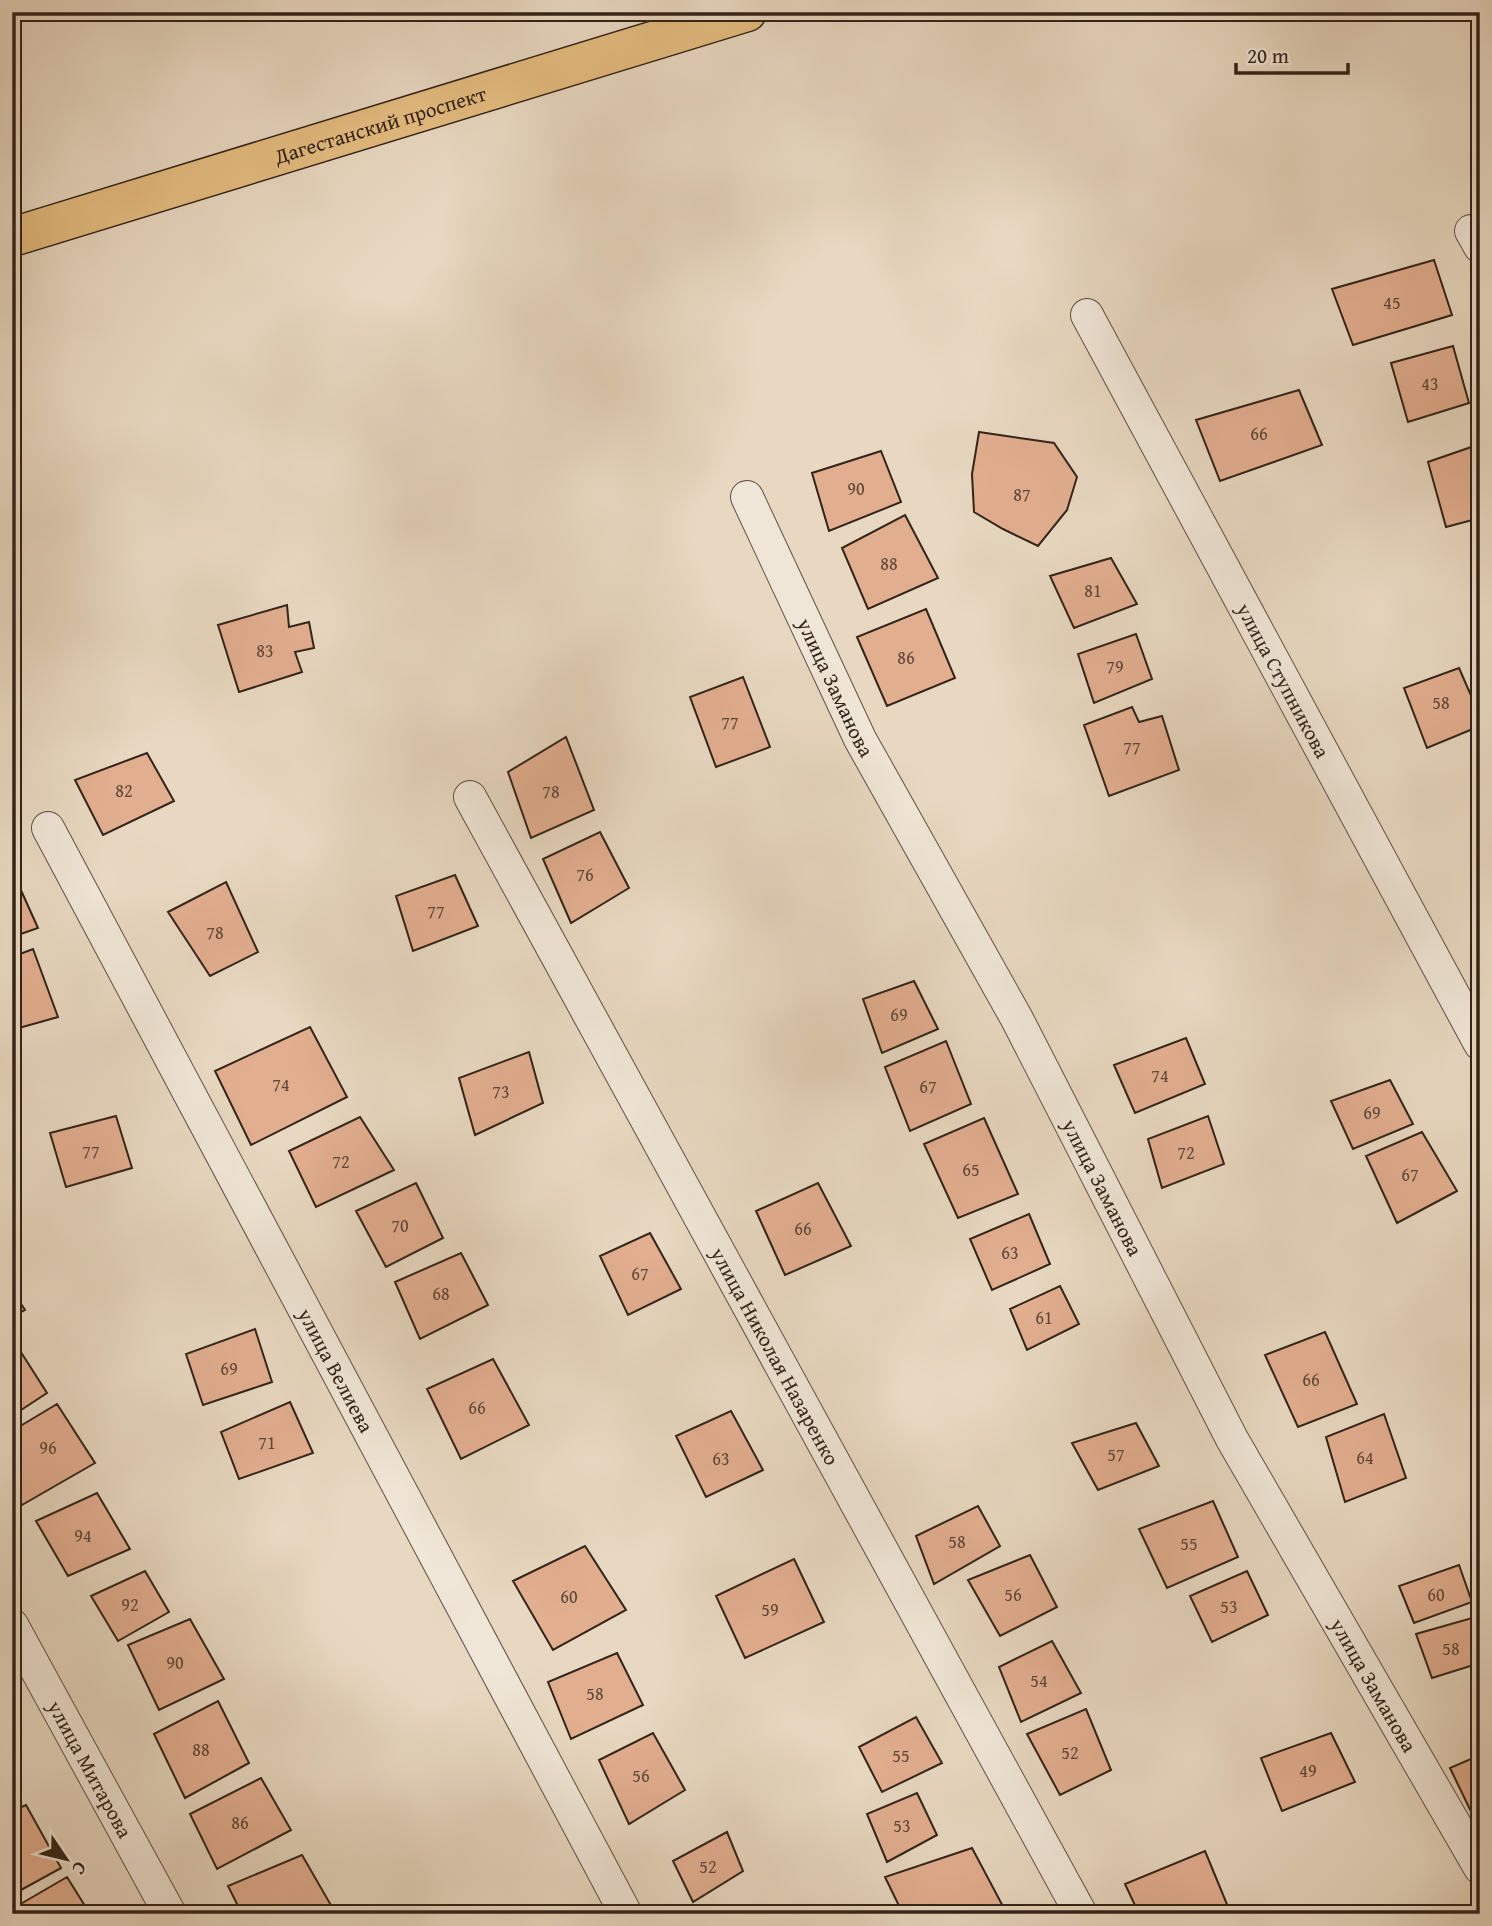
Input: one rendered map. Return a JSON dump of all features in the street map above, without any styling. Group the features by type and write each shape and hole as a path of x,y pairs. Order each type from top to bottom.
{"highway":[{"name":"Дагестанский проспект","path":"12,237 747,12"}],"street":[{"name":"улица Ступникова","path":"1087,315 1480,1044"},
{"name":"улица Заманова","path":"747,497 860,739 1017,1019 1232,1439 1480,1868"},
{"name":"улица Николая Назаренко","path":"470,797 1081,1914"},
{"name":"улица Велиева","path":"48,828 626,1914"},
{"name":"улица Митарова","path":"12,1625 170,1914"}],"building":[{"path":"1434,260 1452,315 1353,345 1332,289"},
{"path":"1453,346 1469,403 1408,422 1391,363"},
{"path":"1299,390 1322,445 1220,481 1196,420"},
{"path":"979,432 1054,443 1077,477 1067,510 1038,546 974,512 972,474"},
{"path":"1480,444 1480,518 1446,527 1428,462"},
{"path":"881,451 901,502 829,531 812,473"},
{"path":"905,515 938,578 868,609 842,548"},
{"path":"1111,558 1137,604 1074,628 1050,576"},
{"path":"287,605 289,627 309,622 314,648 295,652 302,672 239,692 218,625"},
{"path":"926,609 955,678 887,706 857,637"},
{"path":"1136,634 1152,679 1094,703 1078,654"},
{"path":"1459,668 1480,716 1480,726 1427,748 1404,688"},
{"path":"743,677 770,747 716,767 690,697"},
{"path":"1132,707 1139,722 1162,716 1179,770 1109,796 1084,725"},
{"path":"566,737 594,810 531,838 508,772"},
{"path":"147,753 174,801 103,835 75,780"},
{"path":"600,832 629,888 571,923 543,859"},
{"path":"455,875 478,926 413,951 396,896"},
{"path":"15,877 38,928 12,937 12,878"},
{"path":"226,882 258,952 210,976 168,912"},
{"path":"33,949 58,1017 12,1030 12,957"},
{"path":"914,981 938,1029 882,1053 863,999"},
{"path":"310,1027 347,1097 251,1145 215,1071"},
{"path":"1186,1038 1205,1084 1135,1113 1114,1065"},
{"path":"946,1041 971,1104 910,1131 885,1067"},
{"path":"529,1052 543,1103 475,1135 459,1078"},
{"path":"1390,1080 1413,1124 1353,1149 1331,1101"},
{"path":"116,1116 132,1168 66,1187 50,1133"},
{"path":"1208,1116 1224,1164 1162,1188 1148,1139"},
{"path":"360,1117 394,1170 316,1207 289,1151"},
{"path":"984,1118 1018,1194 958,1218 924,1144"},
{"path":"1422,1132 1457,1191 1397,1223 1366,1156"},
{"path":"416,1183 443,1238 386,1267 356,1211"},
{"path":"818,1183 851,1246 785,1275 756,1211"},
{"path":"1029,1214 1050,1264 992,1290 970,1239"},
{"path":"650,1233 681,1289 628,1315 600,1256"},
{"path":"461,1253 488,1305 420,1339 395,1282"},
{"path":"1060,1286 1079,1324 1027,1350 1010,1309"},
{"path":"12,1290 25,1310 12,1317"},
{"path":"255,1329 272,1382 203,1405 186,1354"},
{"path":"1325,1332 1357,1404 1298,1427 1265,1355"},
{"path":"17,1346 47,1393 12,1416 12,1349"},
{"path":"493,1359 529,1425 461,1459 427,1389"},
{"path":"290,1402 313,1453 239,1479 221,1432"},
{"path":"57,1404 95,1463 22,1505 12,1487 12,1431"},
{"path":"731,1411 763,1470 706,1497 676,1436"},
{"path":"1384,1414 1406,1478 1345,1502 1326,1437"},
{"path":"1136,1423 1159,1466 1098,1490 1072,1443"},
{"path":"97,1493 130,1549 68,1576 36,1521"},
{"path":"1213,1501 1238,1557 1167,1588 1139,1529"},
{"path":"978,1506 1000,1546 934,1584 916,1536"},
{"path":"585,1546 626,1610 553,1650 513,1581"},
{"path":"1030,1555 1057,1607 1000,1636 968,1580"},
{"path":"794,1559 824,1622 745,1658 716,1596"},
{"path":"1459,1565 1472,1602 1414,1623 1399,1586"},
{"path":"145,1571 169,1612 118,1641 91,1596"},
{"path":"1247,1571 1268,1615 1212,1642 1190,1596"},
{"path":"1479,1616 1480,1663 1432,1678 1416,1634"},
{"path":"190,1619 224,1679 159,1710 128,1645"},
{"path":"1052,1641 1081,1693 1021,1722 999,1667"},
{"path":"617,1653 643,1705 571,1739 548,1682"},
{"path":"218,1701 249,1763 185,1798 154,1734"},
{"path":"1086,1709 1111,1770 1060,1795 1027,1734"},
{"path":"916,1717 942,1763 882,1792 859,1747"},
{"path":"653,1733 685,1790 629,1824 599,1760"},
{"path":"1331,1733 1355,1782 1282,1811 1261,1758"},
{"path":"1480,1755 1480,1823 1477,1824 1450,1768"},
{"path":"261,1778 291,1830 217,1869 190,1814"},
{"path":"917,1793 937,1835 887,1862 867,1814"},
{"path":"26,1805 61,1868 12,1895 12,1811"},
{"path":"727,1832 743,1871 693,1902 673,1861"},
{"path":"972,1848 1006,1912 903,1914 885,1877"},
{"path":"1205,1851 1231,1914 1139,1914 1125,1884"},
{"path":"302,1855 332,1907 318,1914 242,1914 228,1886"},
{"path":"67,1877 90,1914 15,1914 12,1909"}]}
